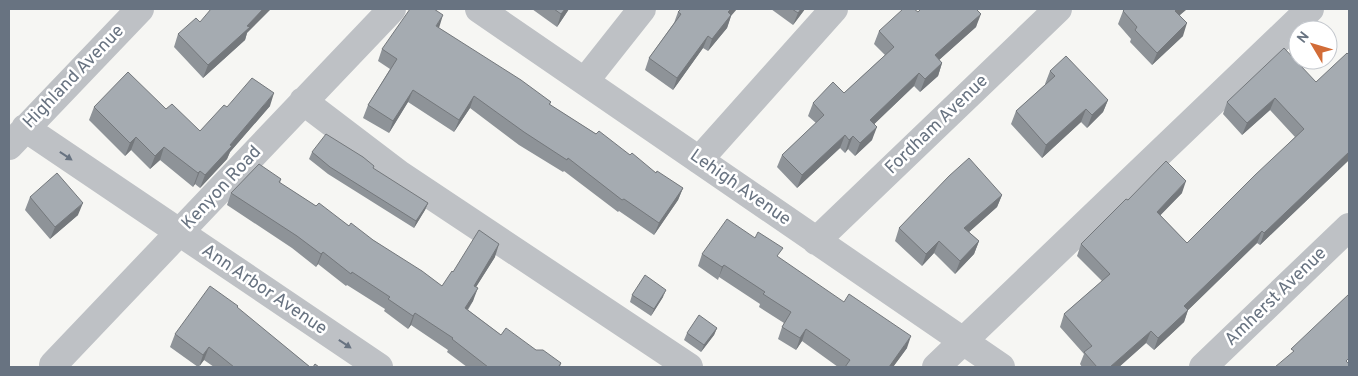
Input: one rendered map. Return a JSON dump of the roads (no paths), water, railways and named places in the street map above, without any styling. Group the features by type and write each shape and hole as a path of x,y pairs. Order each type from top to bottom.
{"street":[{"name":"Highland Avenue","path":"14,137 140,9"},
{"name":"Kenyon Road","path":"54,367 53,365 392,9"},
{"name":"Lehigh Avenue","path":"479,9 1001,367"},
{"path":"585,81 642,9"},
{"path":"699,160 834,9"},
{"name":"Fordham Avenue","path":"816,241 1058,9"},
{"path":"936,367 1310,9"},
{"path":"303,101 400,174 689,367"},
{"name":"Ann Arbor Avenue","path":"14,137 180,232 379,367"},
{"name":"Amherst Avenue","path":"1203,367 1349,227"}]}
